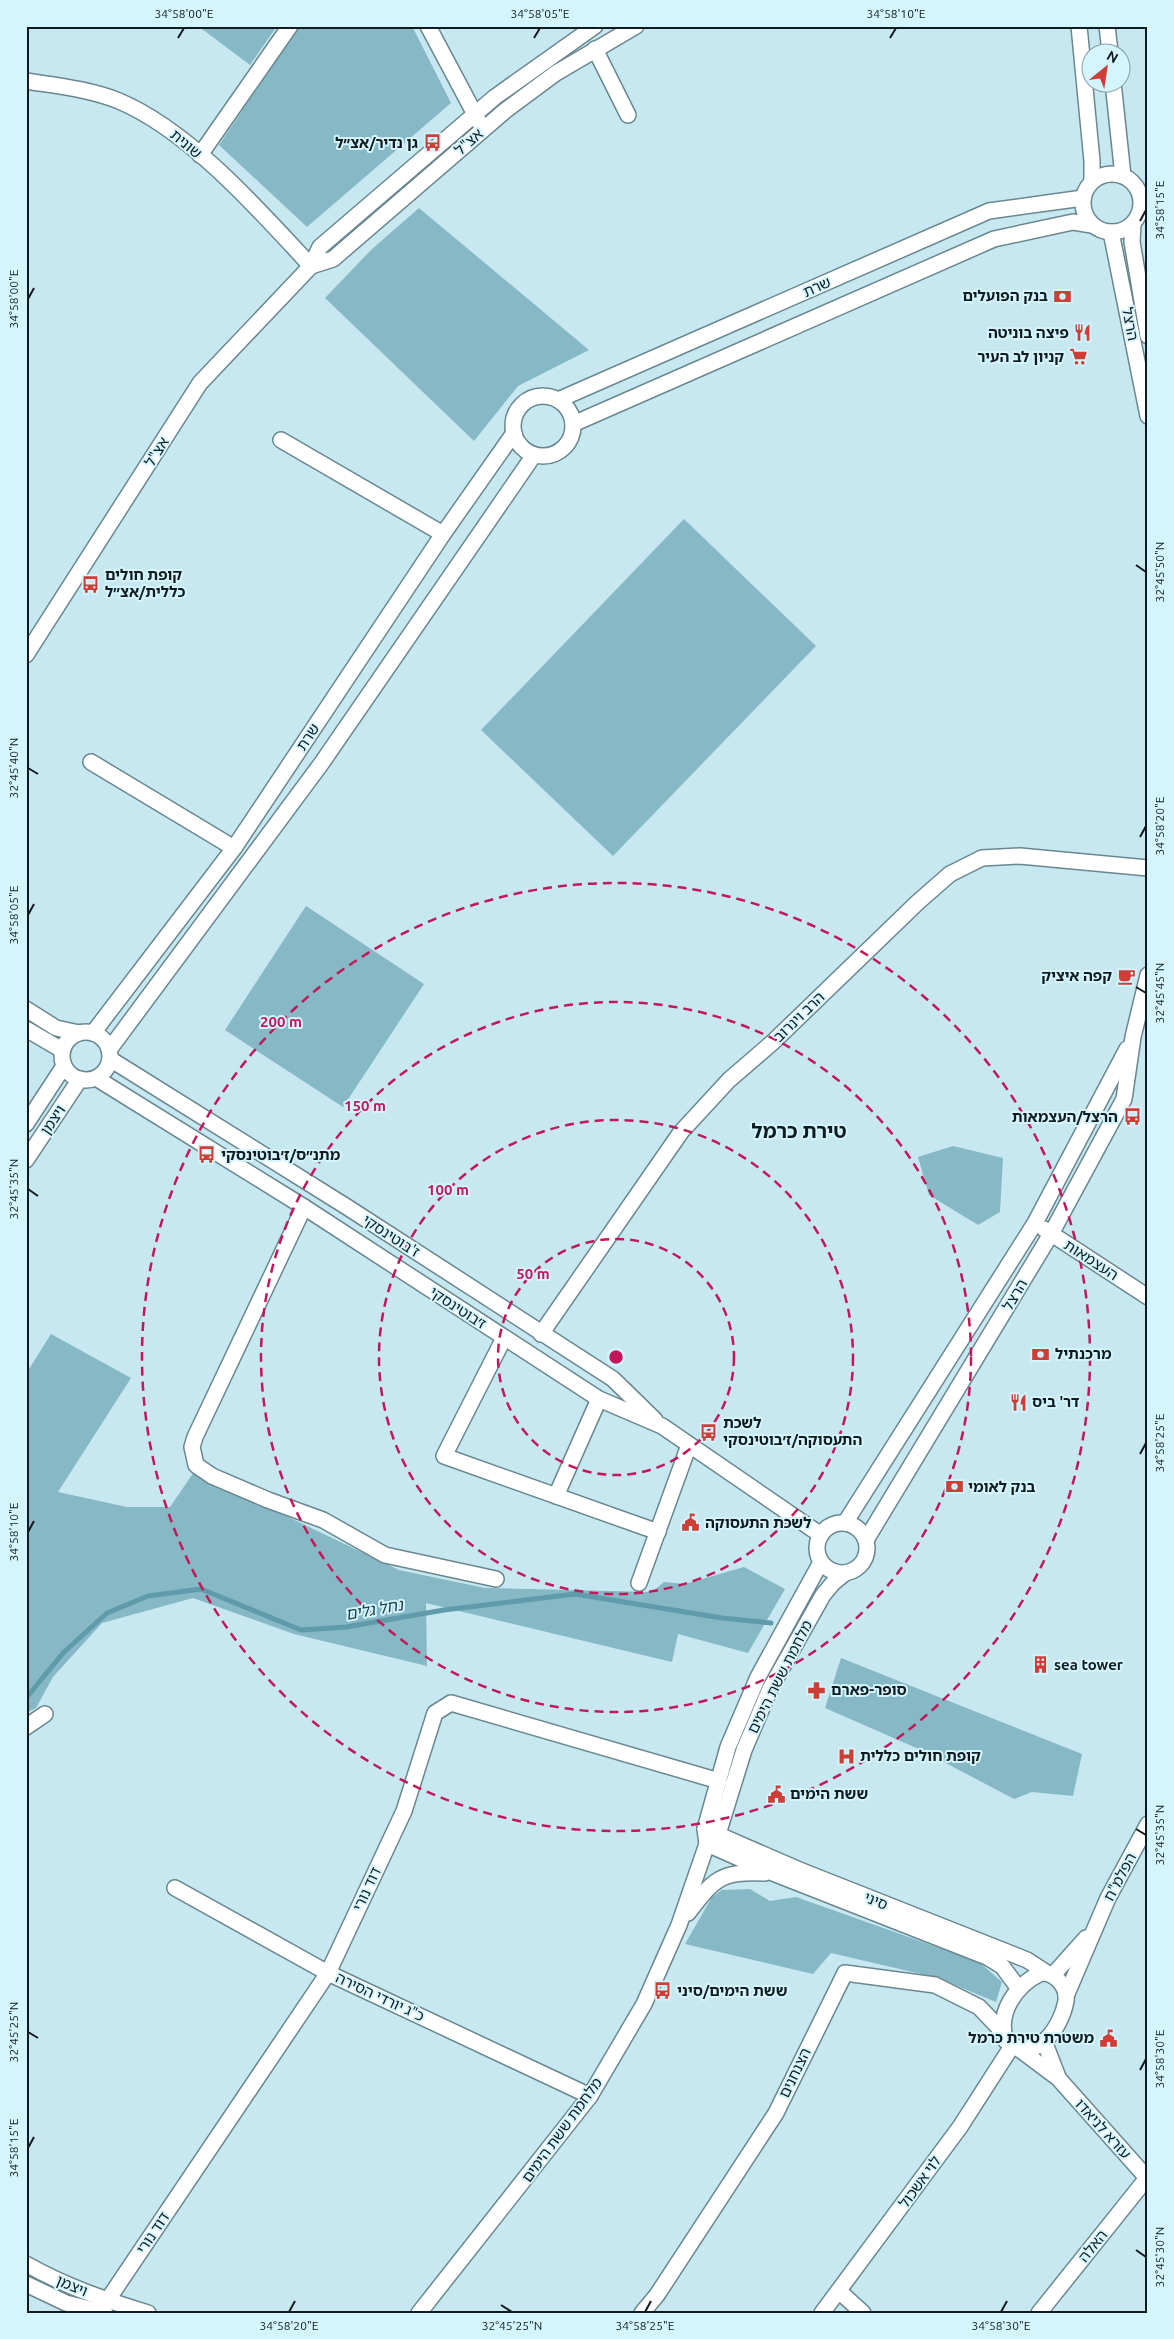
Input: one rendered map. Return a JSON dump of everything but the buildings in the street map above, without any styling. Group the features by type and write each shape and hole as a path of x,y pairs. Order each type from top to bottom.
{"street":[{"path":"200,156 290,26"},
{"path":"428,26 474,115 484,129"},
{"name":"אצ\"ל","path":"26,655 200,383 311,266 320,247 474,115 558,51 595,26"},
{"name":"אצ\"ל","path":"311,266 333,259 484,129 556,73 636,26"},
{"path":"1079,26 1092,181 1083,198 1086,217 1092,225 1111,232 1126,229 1133,224 1141,210 1140,193 1130,180 1123,176 1107,174 1092,181"},
{"path":"1107,26 1109,42"},
{"path":"595,49 628,115"},
{"name":"שונית","path":"26,80 81,89 118,101 149,116 187,143 264,216 311,266"},
{"path":"1114,92 1123,176"},
{"name":"שרת","path":"558,400 989,211 1083,198"},
{"name":"שרת","path":"573,424 994,239 1073,222 1092,225"},
{"name":"הרצל","path":"1133,224 1132,242 1148,336"},
{"name":"הרצל","path":"1111,232 1148,416"},
{"path":"548,397 558,400 571,414 573,424 569,442 562,450 553,455 534,455 518,443 514,433 516,414 529,400 548,397"},
{"name":"שרת","path":"86,1033 234,848 444,534 514,433"},
{"path":"282,440 444,534"},
{"name":"שרת","path":"109,1054 321,764 534,455"},
{"path":"91,762 234,848"},
{"name":"הרב וינרוב","path":"541,1334 681,1132 729,1080 774,1042 918,902 950,874 982,858 1020,856 1148,868"},
{"name":"הרצל","path":"866,1540 1052,1234 1124,1099 1133,1037 1148,975"},
{"path":"26,1009 56,1028 86,1033 100,1037 109,1054 103,1073 96,1078 80,1079 68,1072 64,1066 62,1050 71,1037 86,1033"},
{"path":"26,1029 62,1050"},
{"name":"הרצל","path":"845,1523 1035,1223 1133,1037"},
{"name":"ז'בוטינסקי","path":"109,1054 613,1379 662,1426"},
{"name":"ויצמן","path":"26,1124 64,1066"},
{"name":"ז׳בוטינסקי","path":"96,1078 304,1207 599,1399 662,1426 821,1535"},
{"name":"ויצמן","path":"26,1160 80,1079"},
{"path":"304,1207 194,1437 192,1448 196,1465 212,1476 323,1520 385,1555 496,1579"},
{"name":"העצמאות","path":"1035,1223 1148,1297"},
{"path":"504,1338 444,1456 658,1532"},
{"path":"556,1496 599,1399"},
{"path":"639,1583 689,1445"},
{"path":"845,1523 858,1529 866,1540 868,1548 864,1562 853,1571 845,1573 832,1571 821,1562 818,1545 821,1535 834,1524 845,1523"},
{"name":"מלחמת ששת הימים","path":"712,1831 719,1781 728,1746 743,1708 821,1562"},
{"name":"מלחמת ששת הימים","path":"419,2313 590,2096 644,2004 680,1925 707,1844 770,1689 823,1595 845,1573"},
{"name":"דוד נורי","path":"106,2307 328,1973 404,1811 435,1713 451,1703 719,1781"},
{"path":"26,1727 45,1714"},
{"name":"הפלמ\"ח","path":"1066,1996 1094,1930 1148,1824"},
{"name":"סיני","path":"712,1831 797,1869 1028,1960 1050,1974"},
{"name":"סיני","path":"707,1844 773,1873 987,1957 1002,1966 1019,1989"},
{"path":"680,1925 708,1887 717,1880 744,1872 773,1873"},
{"name":"כ\"ג יורדי הסירה","path":"174,1888 328,1973 590,2096"},
{"name":"הפלמ\"ח","path":"1050,1974 1094,1930"},
{"name":"הצנחנים","path":"642,2313 657,2295 776,2113 845,1973 934,1985 978,2007 1002,2031"},
{"path":"1050,1974 1062,1985 1066,1996 1063,2010 1052,2031 1044,2041 1031,2049 1015,2048 1006,2041 1002,2031 1005,2012 1019,1989 1032,1978 1050,1974"},
{"name":"עזרא לניאדו","path":"1044,2041 1058,2078"},
{"name":"עזרא לניאדו","path":"1015,2048 1058,2078 1148,2179"},
{"name":"לוי אשכול","path":"822,2313 840,2292 960,2128 1015,2048"},
{"name":"האלה","path":"1039,2313 1148,2179"},
{"name":"ויצמן","path":"26,2264 106,2307"},
{"name":"ויצמן","path":"26,2284 43,2294 66,2303 148,2313"},
{"path":"840,2292 864,2313"}],"shaded area":[{"path":"198,26 277,26 250,65"},
{"path":"299,26 412,26 451,103 307,227 219,145"},
{"path":"419,208 589,350 518,386 474,441 325,298 371,250"},
{"path":"684,519 816,646 613,856 481,730"},
{"path":"306,906 424,984 343,1107 225,1030"},
{"path":"953,1146 1003,1158 1000,1212 978,1225 929,1195 918,1157"},
{"path":"51,1334 131,1378 58,1492 127,1507 170,1507 194,1472 399,1570 485,1588 652,1592 664,1582 685,1584 744,1567 785,1589 748,1653 678,1634 672,1662 426,1603 427,1666 294,1634 193,1598 102,1623 53,1677 36,1708 26,1713 26,1374"},
{"path":"841,1658 1082,1754 1073,1796 1032,1792 1014,1799 921,1750 825,1708"},
{"path":"750,1889 770,1901 796,1897 979,1962 1002,1982 996,2002 938,1978 831,1953 813,1974 685,1944 712,1897 722,1890"}],"waterway":[{"name":"נחל גלים","path":"26,1698 64,1652 107,1613 148,1596 201,1589 301,1630 346,1627 444,1610 575,1594 722,1618 771,1623"}],"place":[{"name":"גן נדיר/אצ״ל","path":"432,143"},
{"name":"בנק הפועלים","path":"1062,296"},
{"name":"פיצה בוניטה","path":"1083,333"},
{"name":"קניון לב העיר","path":"1078,357"},
{"name":"קופת חולים כללית/אצ״ל","path":"91,584"},
{"name":"קפה איציק","path":"1126,976"},
{"name":"הרצל/העצמאות","path":"1132,1117"},
{"name":"מתנ״ס/ז׳בוטינסקי","path":"207,1155"},
{"name":"מרכנתיל","path":"1041,1354"},
{"name":"דר' ביס","path":"1018,1402"},
{"name":"לשכת התעסוקה/ז׳בוטינסקי","path":"709,1432"},
{"name":"בנק לאומי","path":"954,1487"},
{"name":"לשכת התעסוקה","path":"691,1523"},
{"name":"sea tower","path":"1040,1665"},
{"name":"סופר-פארם","path":"817,1690"},
{"name":"קופת חולים כללית","path":"846,1756"},
{"name":"ששת הימים","path":"776,1794"},
{"name":"ששת הימים/סיני","path":"663,1991"},
{"name":"משטרת טירת כרמל","path":"1108,2038"}],"district":[{"name":"טירת כרמל","path":"799,1131"}]}
